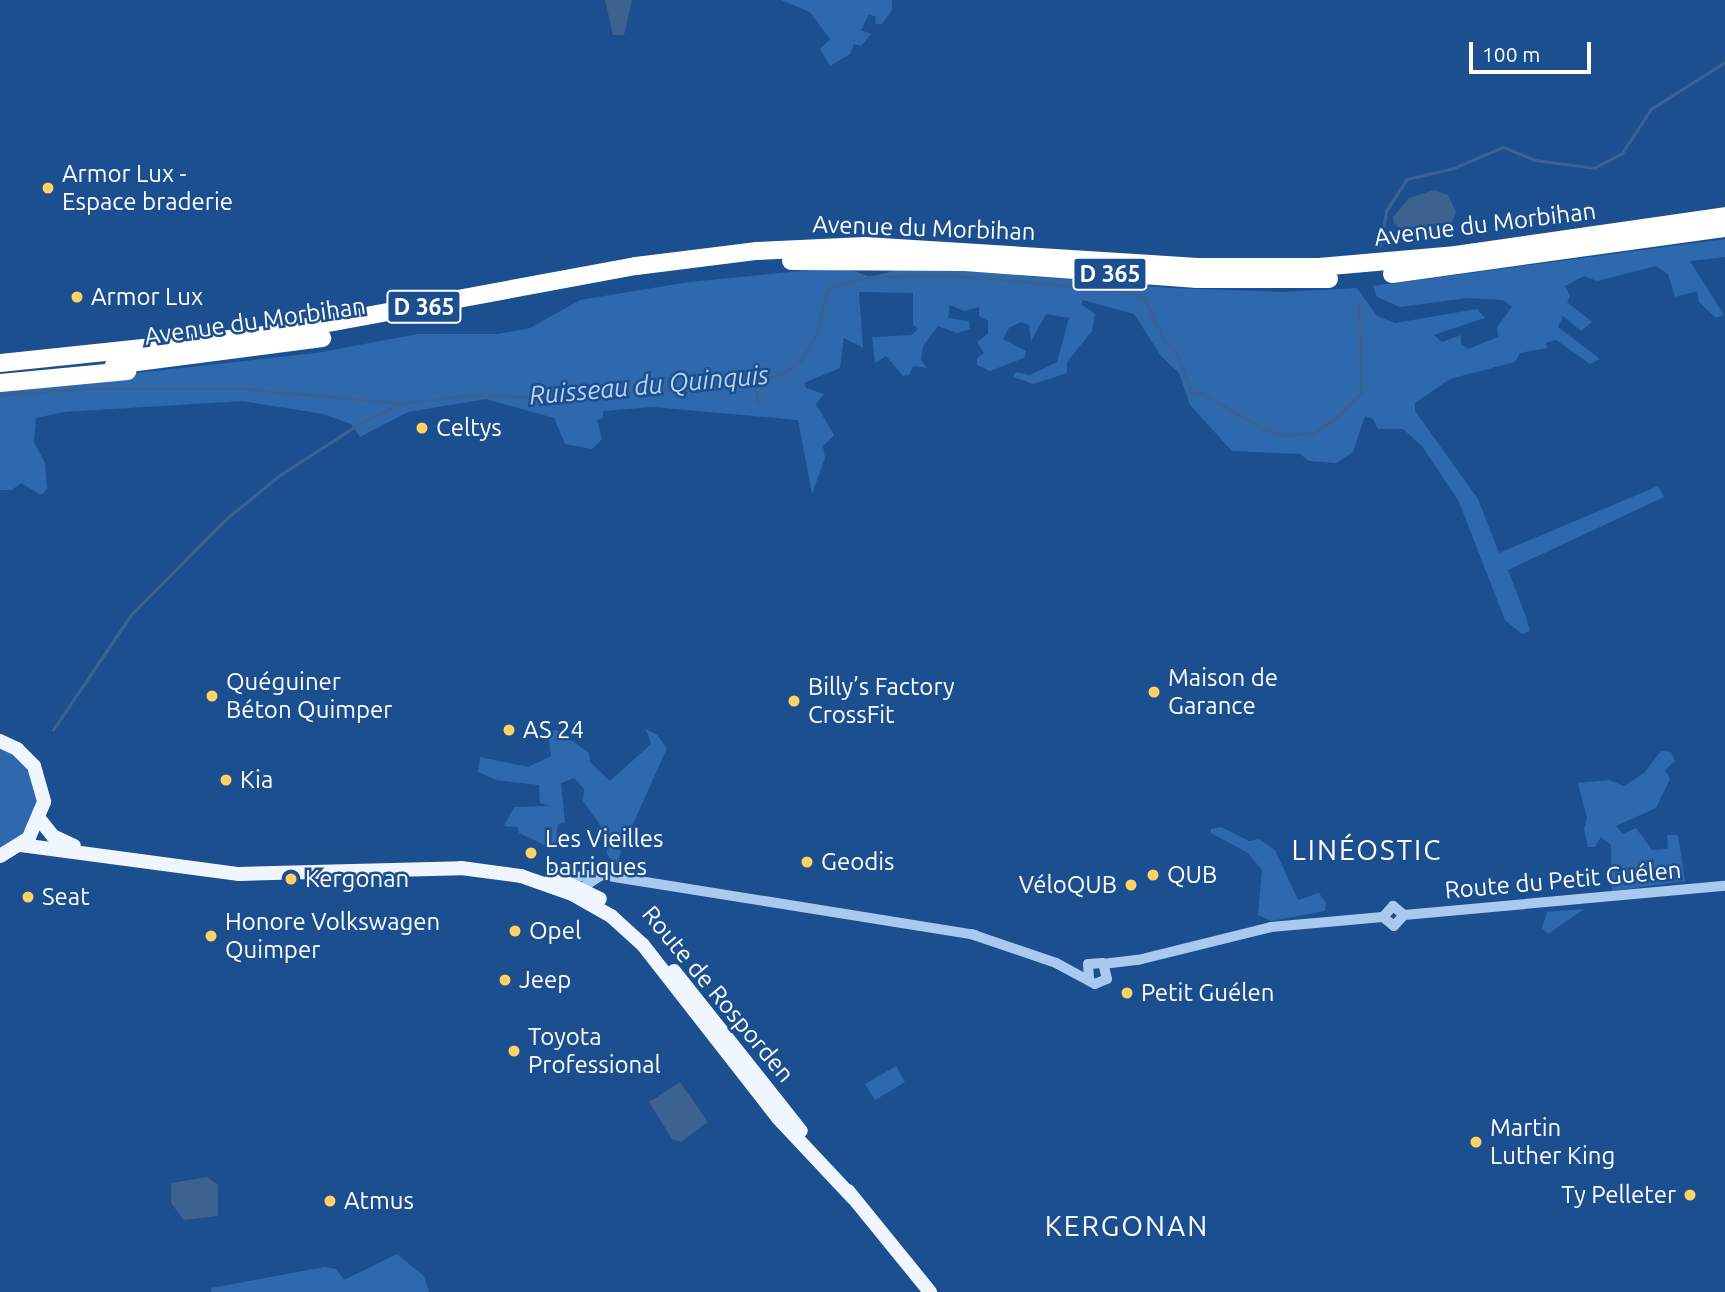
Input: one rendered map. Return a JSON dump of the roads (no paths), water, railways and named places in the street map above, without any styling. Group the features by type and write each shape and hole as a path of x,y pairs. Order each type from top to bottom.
{"highway":[{"name":"Avenue du Morbihan","path":"1364,271 1725,216"},
{"name":"Avenue du Morbihan","path":"0,363 95,355 320,326 693,257 856,252 1200,267 1364,271 1725,229"},
{"name":"Avenue du Morbihan","path":"0,375 265,348 639,278 856,252"},
{"path":"0,383 194,365 265,348"},
{"path":"0,355 95,355"}],"main road":[{"path":"0,741 22,752 38,773 44,795 40,820 21,845 0,856"},
{"name":"Route de Rosporden","path":"40,820 58,840 102,855"},
{"name":"Route de Rosporden","path":"21,845 239,874 346,870 485,871 575,888 643,945 778,1118 853,1198 930,1292"}],"street":[{"path":"575,888 600,876 975,935 1088,972 1100,984 1105,969 1096,961 1088,972"},
{"name":"Route du Petit Guélen","path":"1105,969 1271,927 1383,917 1394,926 1404,915 1725,886"}],"waterway":[{"name":"Ruisseau du Quinquis","path":"1380,246 1386,211 1407,179 1454,168 1503,147 1535,160 1594,168 1622,153 1651,109 1725,62"},
{"name":"Ruisseau du Quinquis","path":"53,730 131,615 226,519 280,475 362,422 403,403 470,395 561,398 756,381 782,374 801,360 816,335 828,287 871,277 948,275 1116,290 1145,298 1164,340 1177,353 1192,392 1204,394 1264,429 1287,435 1314,433 1336,418 1361,393 1359,306"},
{"path":"756,382 758,403"},
{"path":"0,395 78,389 248,389 398,403"}],"place":[{"name":"Armor Lux - Espace braderie","path":"48,188"},
{"name":"Armor Lux","path":"77,297"},
{"name":"Celtys","path":"422,428"},
{"name":"Maison de Garance","path":"1154,692"},
{"name":"Quéguiner Béton Quimper","path":"212,696"},
{"name":"Billy’s Factory CrossFit","path":"794,701"},
{"name":"AS 24","path":"509,730"},
{"name":"Kia","path":"226,780"},
{"name":"Les Vieilles barriques","path":"531,853"},
{"name":"Geodis","path":"807,862"},
{"name":"QUB","path":"1153,875"},
{"name":"Kergonan","path":"291,879"},
{"name":"VéloQUB","path":"1131,885"},
{"name":"Seat","path":"28,897"},
{"name":"Opel","path":"515,931"},
{"name":"Honore Volkswagen Quimper","path":"211,936"},
{"name":"Jeep","path":"505,980"},
{"name":"Petit Guélen","path":"1127,993"},
{"name":"Toyota Professional","path":"514,1051"},
{"name":"Martin Luther King","path":"1476,1142"},
{"name":"Ty Pelleter","path":"1690,1195"},
{"name":"Atmus","path":"330,1201"}],"district":[{"name":"LINÉOSTIC","path":"1367,850"},
{"name":"KERGONAN","path":"1127,1226"}]}
